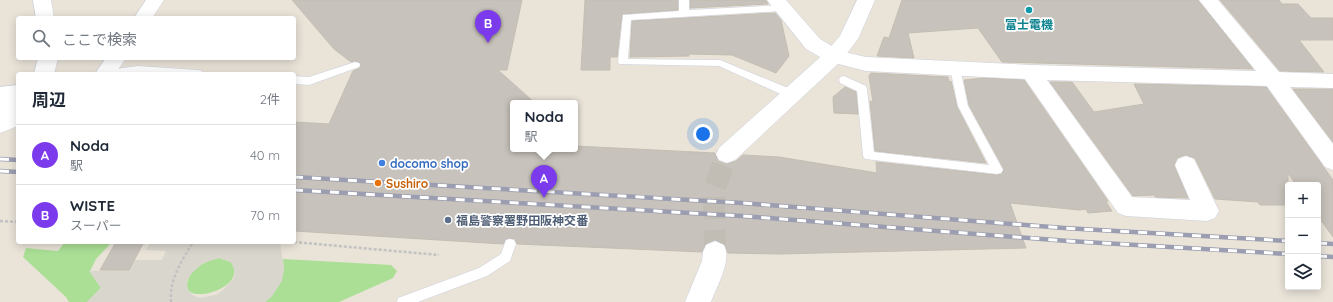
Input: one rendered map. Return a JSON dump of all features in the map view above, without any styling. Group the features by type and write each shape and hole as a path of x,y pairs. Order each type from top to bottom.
{"street":[{"path":"42,0 46,16"},
{"path":"144,16 154,0"},
{"path":"727,154 834,56 848,38 866,0"},
{"path":"1208,0 1273,79 1333,161"},
{"path":"779,4 813,44 834,56 866,64 1031,72 1333,81"},
{"path":"44,72 48,60"},
{"path":"106,72 115,60"},
{"path":"1031,72 1126,206 1207,211 1186,165"},
{"path":"0,95 16,92"},
{"path":"0,108 16,104"},
{"path":"0,125 16,119"},
{"path":"698,302 714,261 715,252"}],"lane":[{"path":"684,0 684,13"},
{"path":"779,4 626,17 623,62 720,63 791,94"},
{"path":"296,80 309,81 355,65"},
{"path":"844,80 862,89 869,156 997,170 963,106 955,68"},
{"path":"124,72 138,70 168,72"},
{"path":"403,302 483,272 506,257 510,244"}],"path":[{"path":"0,221 16,222"},
{"path":"296,242 439,255"},
{"path":"170,302 169,294 173,279 192,244"}],"green space":[{"path":"63,244 110,244 96,259 90,271 101,288 87,302 69,302 66,297 23,257 26,248 58,251"},
{"path":"219,258 231,262 234,271 233,278 227,285 210,293 200,294 193,293 188,290 187,286 190,275 203,264"},
{"path":"283,259 391,265 397,271 393,278 339,302 265,302 272,296 284,269"}],"shaded area":[{"path":"150,244 280,244 284,269 282,281 272,296 265,302 87,302 101,288 89,271 129,270 134,260 162,260 166,251 146,250","holes":["219,258 231,262 235,272 234,278 216,295 200,298 189,292 187,287 187,281 191,274 203,263"]}],"building":[{"path":"292,0 522,0 507,70 498,70 532,100 510,100 510,152 578,152 578,146 715,153 718,161 726,164 736,161 743,155 779,157 877,173 876,162 997,175 1002,174 1004,169 969,105 964,80 983,78 1024,80 1108,201 1106,202 1112,211 1088,213 1086,209 1079,210 1010,203 1026,248 779,254 728,253 725,244 716,240 705,244 702,252 517,244 515,239 510,238 506,239 503,244 296,231 296,122 329,124 353,71 360,68 361,64 359,62 351,62 334,49"},
{"path":"585,0 678,0 678,10 622,14 617,57 610,57 610,70 581,70"},
{"path":"690,0 766,0 768,4 690,8"},
{"path":"902,0 1198,0 1253,69 1002,62 978,28 908,33 914,58 877,56 884,37 889,38"},
{"path":"1220,0 1279,0 1282,4 1298,4 1311,18 1333,18 1333,40 1299,40 1324,72 1280,71"},
{"path":"775,13 781,20 789,56 776,73 732,55 689,54 689,56 630,57 632,21"},
{"path":"871,73 948,77 949,82 951,81 957,107 986,163 875,151 870,101 873,102 869,76"},
{"path":"1050,82 1072,82 1094,112 1144,104 1134,84 1266,87 1333,180 1333,237 1321,220 1321,182 1294,182 1288,173 1288,182 1285,182 1285,205 1260,205 1258,202 1215,199 1195,158 1185,155 1177,158 1174,166 1188,198 1155,197 1155,195 1133,196"},
{"path":"845,87 856,92 858,114 834,113 833,97"},
{"path":"1293,89 1333,89 1333,142"},
{"path":"115,244 143,244 129,270 100,270"}],"tunnel":[{"path":"715,252 714,190 727,154"}],"railway":[{"path":"0,159 16,160"},
{"path":"0,171 16,172"},
{"path":"296,177 742,203 1064,228 1285,241"},
{"path":"296,190 742,216 1068,241 1285,254"},
{"path":"1321,243 1333,244"},
{"path":"1321,256 1333,257"}],"place":[{"name":"富士電機","path":"1029,10"},
{"name":"WISTE","path":"488,43"},
{"name":"docomo shop","path":"382,163"},
{"name":"Sushiro","path":"378,183"},
{"name":"Noda","path":"544,198"},
{"name":"福島警察署野田阪神交番","path":"448,220"}]}
